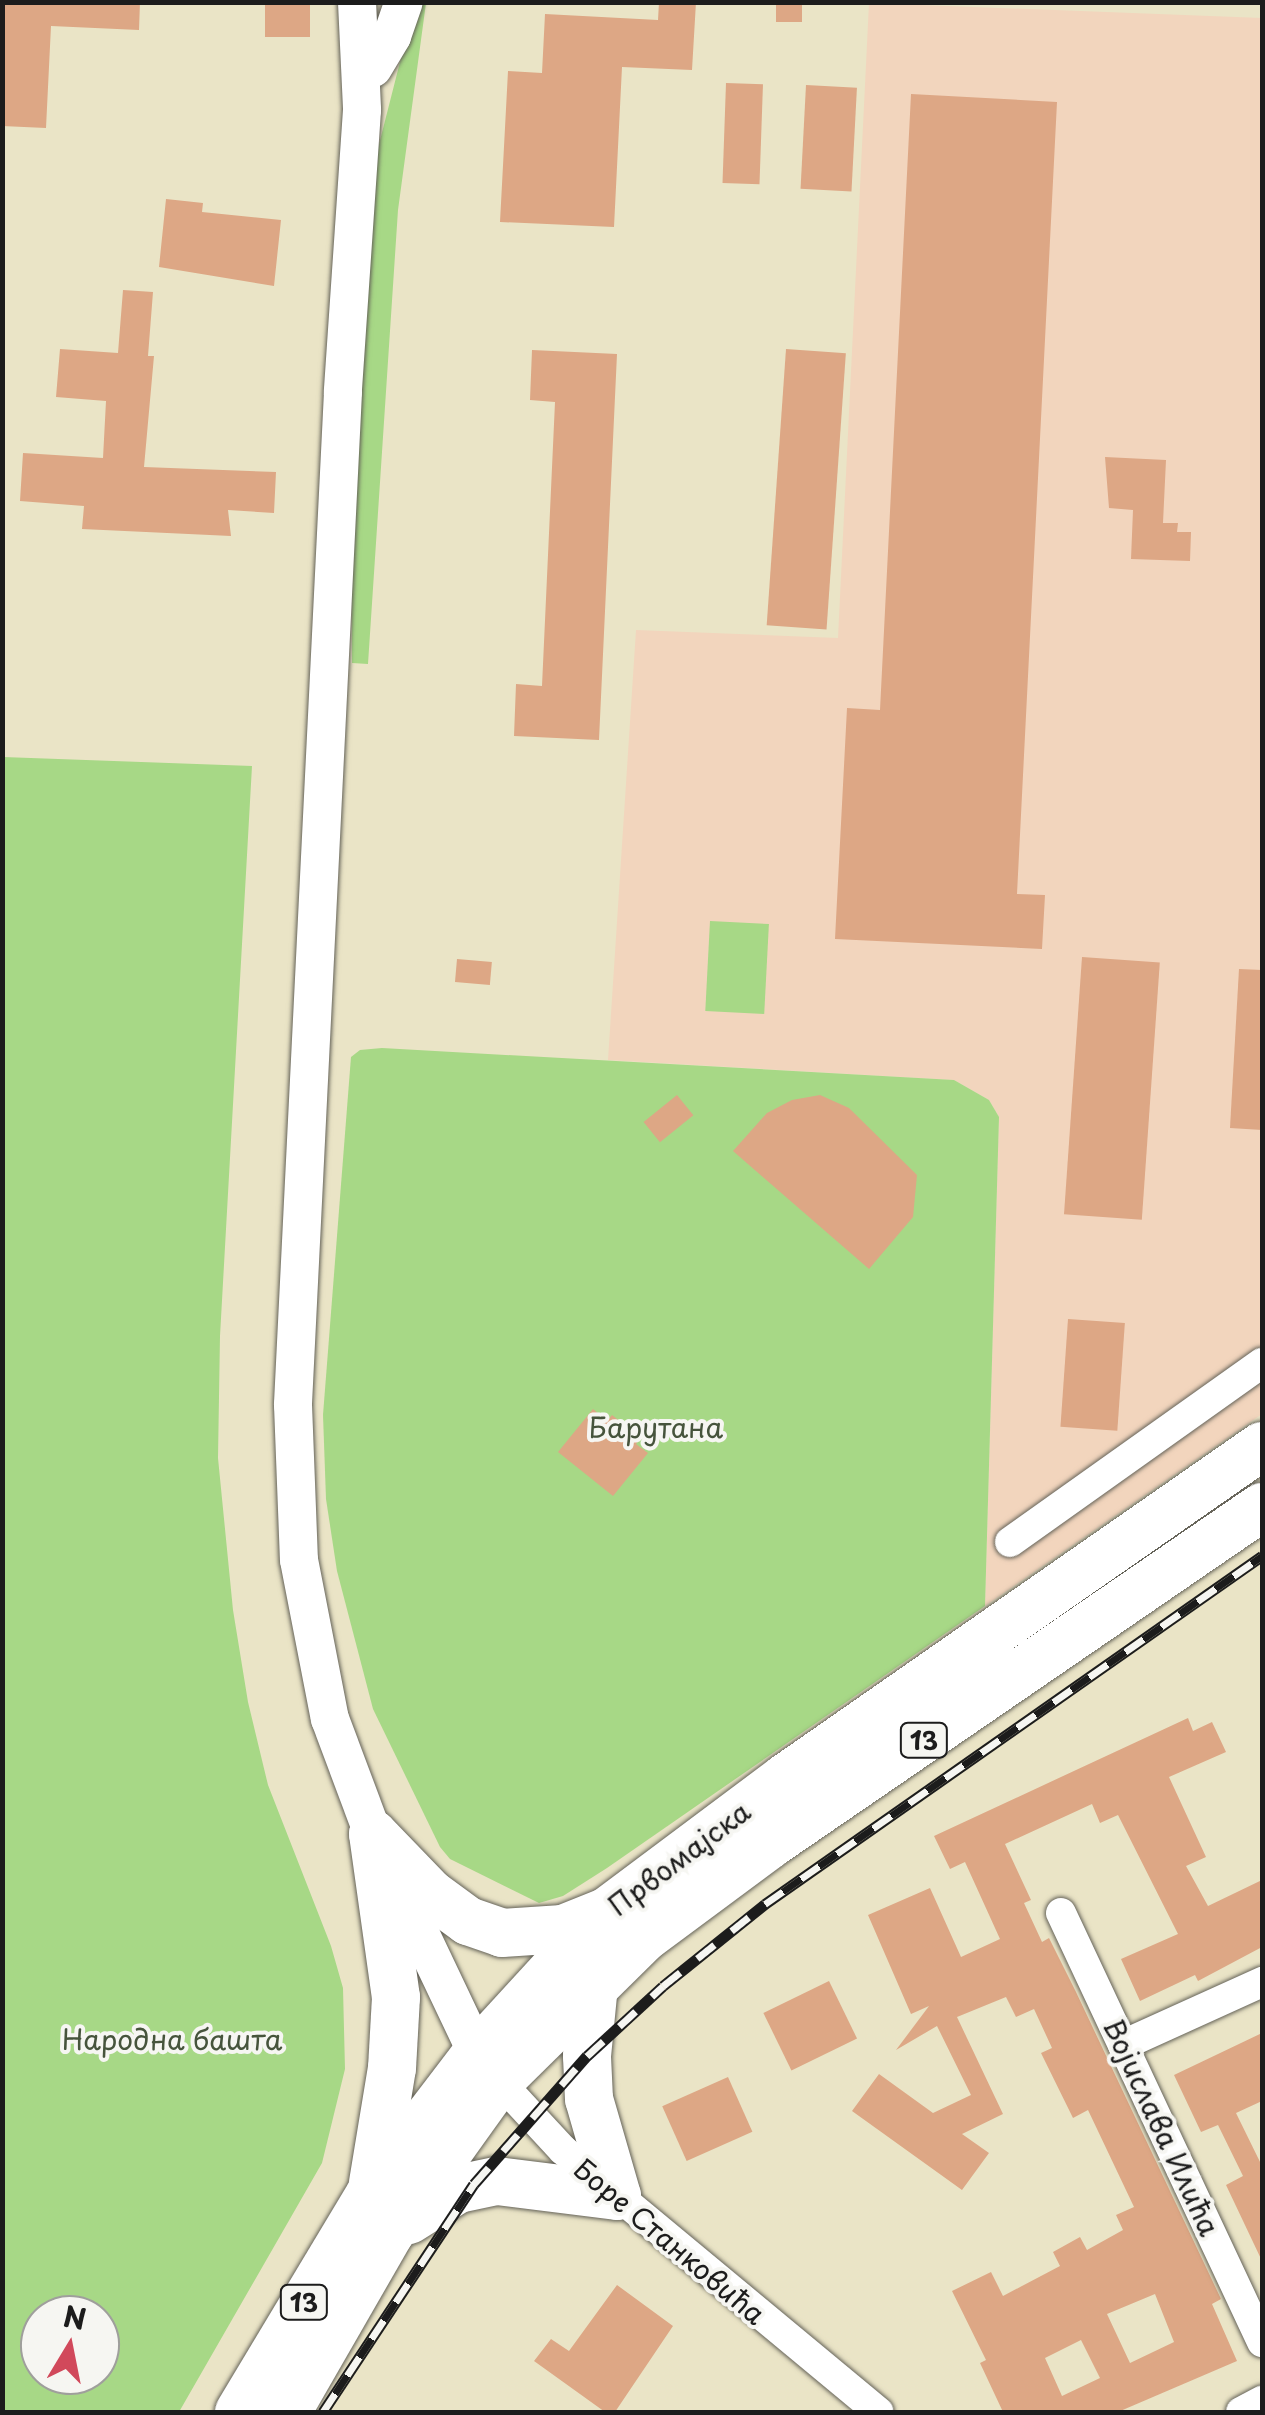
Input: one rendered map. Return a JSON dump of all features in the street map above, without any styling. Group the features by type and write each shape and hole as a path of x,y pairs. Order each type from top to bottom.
{"main road":[{"name":"Првомајска","path":"239,2412 381,2212 606,1912 785,1778 1262,1446"},
{"name":"Првомајска","path":"488,2067 594,1984 644,1938 769,1845 1262,1507"},
{"path":"373,1834 431,1894 468,1921 502,1933 563,1929 606,1912"},
{"path":"373,1834 396,1998 381,2212 440,2198 474,2184 520,2180 617,2196 589,2099 586,2056 594,1984"},
{"name":"Првомајска","path":"286,2412 381,2212"}],"street":[{"path":"362,110 385,2"},
{"path":"373,68 392,36 404,2"},
{"path":"352,13 362,110 343,392 293,1405 300,1560 330,1719 373,1834 488,2067"},
{"path":"1010,1542 1262,1363"},
{"name":"Војислава Илића","path":"1061,1913 1262,2342"},
{"path":"1123,2045 1262,1982"},
{"name":"Боре Станковића","path":"488,2067 555,2142 879,2412"},
{"path":"1240,2412 1262,2401"}],"shaded area":[{"path":"869,3 1262,18 1262,1414 985,1606 999,1117 989,1100 954,1080 608,1060 636,630 838,638"}],"green space":[{"path":"415,3 426,3 398,210 368,664 352,663 351,488 373,168"},
{"name":"Народна башта","path":"3,757 252,766 220,1336 218,1458 233,1610 248,1702 268,1785 331,1946 343,1988 345,2069 322,2163 179,2412 3,2412"},
{"path":"710,921 769,924 764,1014 705,1011"},
{"name":"Барутана","path":"382,1048 954,1080 989,1100 999,1117 985,1606 607,1868 563,1896 539,1903 450,1859 440,1847 373,1709 337,1571 326,1499 323,1415 351,1057 360,1050"}],"building":[{"path":"2,2 140,2 139,30 51,26 46,128 2,126"},
{"path":"265,2 310,2 310,37 265,37"},
{"path":"659,2 696,2 692,70 622,67 614,227 500,222 508,71 542,73 545,14 658,20"},
{"path":"776,2 802,2 802,22 776,22"},
{"path":"726,83 763,84 759,184 723,183"},
{"path":"806,85 857,88 851,192 801,189"},
{"path":"911,94 1057,102 1017,894 1045,895 1042,949 835,939 847,708 880,710"},
{"path":"166,199 203,203 202,212 281,220 274,286 159,267"},
{"path":"123,290 153,292 148,356 154,356 144,467 276,472 274,513 228,510 231,536 82,529 84,506 20,501 23,453 103,458 106,401 56,397 60,349 118,353"},
{"path":"786,349 846,353 827,630 767,625"},
{"path":"532,350 617,354 599,740 514,736 516,684 542,686 555,402 530,400"},
{"path":"1105,457 1166,460 1163,523 1178,523 1177,532 1191,532 1190,561 1131,559 1133,510 1109,508"},
{"path":"1082,957 1160,962 1142,1220 1064,1214"},
{"path":"457,959 492,962 490,985 455,982"},
{"path":"1239,969 1262,970 1262,1130 1230,1128"},
{"path":"677,1095 693,1115 660,1142 644,1122"},
{"path":"820,1095 849,1108 917,1175 913,1217 869,1269 733,1151 767,1113 792,1100"},
{"path":"1068,1319 1125,1323 1117,1431 1060,1427"},
{"path":"593,1409 607,1421 612,1415 641,1438 636,1444 648,1453 613,1496 558,1452"},
{"path":"1188,1718 1193,1731 1212,1722 1226,1752 1169,1777 1206,1857 1186,1866 1208,1906 1262,1880 1262,1947 1198,1981 1195,1975 1140,2001 1121,1959 1178,1934 1118,1815 1100,1823 1092,1804 1005,1844 1031,1900 1024,1903 1042,1942 1049,1938 1221,2299 1212,2304 1237,2361 1118,2412 1003,2412 980,2363 986,2360 952,2291 991,2272 1003,2296 1060,2266 1053,2252 1080,2237 1087,2250 1123,2230 1116,2215 1134,2207 1088,2110 1073,2118 1041,2053 1052,2048 1034,2009 1016,2017 1006,1997 957,2017 1003,2114 962,2134 989,2153 962,2190 852,2111 879,2074 933,2113 971,2095 937,2026 896,2050 929,2006 911,2014 868,1915 930,1888 961,1957 1000,1939 965,1862 950,1869 934,1836","holes":["1155,2294 1174,2342 1130,2363 1107,2314","1081,2340 1100,2378 1062,2396 1045,2358"]},
{"path":"829,1981 857,2039 791,2071 763,2013"},
{"path":"1262,2033 1262,2101 1236,2113 1262,2166 1262,2261 1226,2185 1243,2176 1218,2125 1201,2132 1174,2075"},
{"path":"728,2077 752,2132 687,2161 662,2106"},
{"path":"617,2285 673,2326 615,2412 605,2412 534,2361 551,2339 569,2351"}],"railway":[{"path":"323,2412 474,2184 587,2056 663,1986 765,1904 1262,1556"}]}
